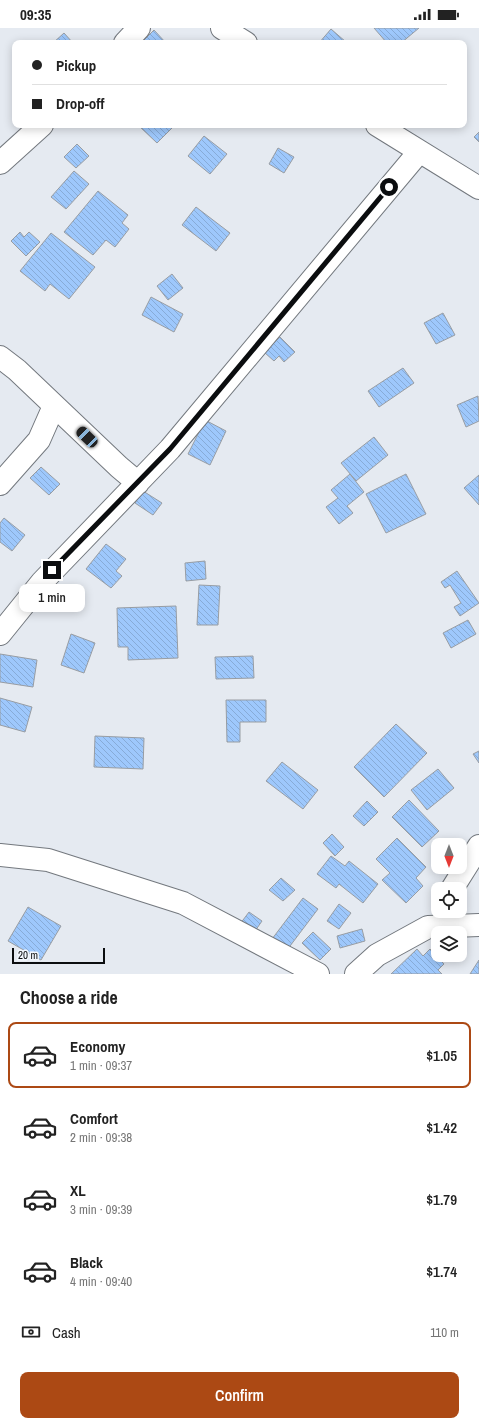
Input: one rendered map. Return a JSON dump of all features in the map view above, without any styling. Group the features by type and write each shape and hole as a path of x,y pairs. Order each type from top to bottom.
{"street":[{"path":"128,40 139,28"},
{"path":"222,28 241,40"},
{"path":"0,163 39,128"},
{"path":"382,128 479,188"},
{"path":"0,634 42,582 170,449 419,152"},
{"path":"0,357 17,370 119,467 138,482"},
{"path":"0,484 39,440 54,406"},
{"path":"456,882 479,846"},
{"path":"0,855 48,860 183,903 318,974"},
{"path":"356,974 377,955 433,919 479,925"}],"building":[{"path":"374,28 419,28 405,40 384,40"},
{"path":"331,29 344,40 322,40"},
{"path":"154,30 163,40 144,40"},
{"path":"64,33 70,40 56,40"},
{"path":"140,36 144,40 136,40"},
{"path":"141,128 172,128 157,143"},
{"path":"479,132 479,142 474,137"},
{"path":"204,136 227,154 210,174 188,156"},
{"path":"77,144 89,156 76,168 64,157"},
{"path":"278,148 294,157 284,173 269,164"},
{"path":"74,171 89,184 66,209 51,197"},
{"path":"98,191 128,215 122,223 129,229 115,247 106,240 93,255 64,232"},
{"path":"196,207 230,233 216,251 182,225"},
{"path":"20,232 24,237 29,232 40,242 26,256 11,241"},
{"path":"51,233 95,267 69,299 50,284 45,291 20,271"},
{"path":"172,274 183,288 168,300 157,286"},
{"path":"151,297 183,314 174,332 142,315"},
{"path":"443,313 455,335 436,344 424,323"},
{"path":"280,337 295,352 284,362 279,356 274,361 264,352"},
{"path":"403,368 414,383 379,407 368,391"},
{"path":"478,396 479,421 466,427 457,405"},
{"path":"205,420 226,431 210,465 188,454"},
{"path":"374,437 388,455 356,481 341,463"},
{"path":"41,467 60,484 49,495 30,478"},
{"path":"350,474 364,492 347,506 353,513 339,524 326,507 338,498 331,490"},
{"path":"406,474 426,514 386,533 366,494"},
{"path":"479,475 479,505 464,488"},
{"path":"143,491 162,503 153,515 135,503"},
{"path":"4,518 25,535 12,551 0,542 0,523"},
{"path":"106,544 126,559 116,571 122,576 111,588 86,569"},
{"path":"205,561 206,579 186,581 185,563"},
{"path":"457,571 479,603 460,616 454,607 461,603 450,585 445,588 441,582"},
{"path":"199,585 220,586 218,625 197,625"},
{"path":"176,606 178,658 128,660 128,647 118,647 117,608"},
{"path":"468,620 476,634 451,648 443,633"},
{"path":"71,634 95,643 84,673 61,665"},
{"path":"0,654 37,660 33,687 0,682"},
{"path":"253,656 254,678 216,679 215,657"},
{"path":"0,698 32,707 25,732 0,725"},
{"path":"226,700 266,700 266,722 240,722 240,742 227,742"},
{"path":"396,724 427,753 384,797 354,767"},
{"path":"95,736 144,738 143,769 94,767"},
{"path":"479,751 479,763 473,754"},
{"path":"282,762 318,790 303,809 266,781"},
{"path":"438,769 454,788 427,810 411,790"},
{"path":"409,800 439,831 422,847 392,817"},
{"path":"367,801 378,812 364,826 353,816"},
{"path":"332,834 344,847 335,856 323,843"},
{"path":"397,838 426,867 416,878 423,886 406,903 382,880 390,873 376,859"},
{"path":"331,856 345,866 349,861 378,884 363,903 339,884 336,888 317,874"},
{"path":"281,878 295,890 283,901 269,890"},
{"path":"303,898 318,909 287,950 272,939"},
{"path":"339,904 351,913 339,929 327,921"},
{"path":"28,907 61,926 41,960 8,941"},
{"path":"249,912 262,921 253,934 240,924"},
{"path":"362,929 365,941 340,948 337,936"},
{"path":"313,932 331,949 320,960 302,943"},
{"path":"417,949 423,956 430,949 431,962 442,962 444,964 438,970 442,974 391,974"},
{"path":"479,960 479,974 470,974"}],"route":[{"path":"52,570 170,449 389,187"}]}
